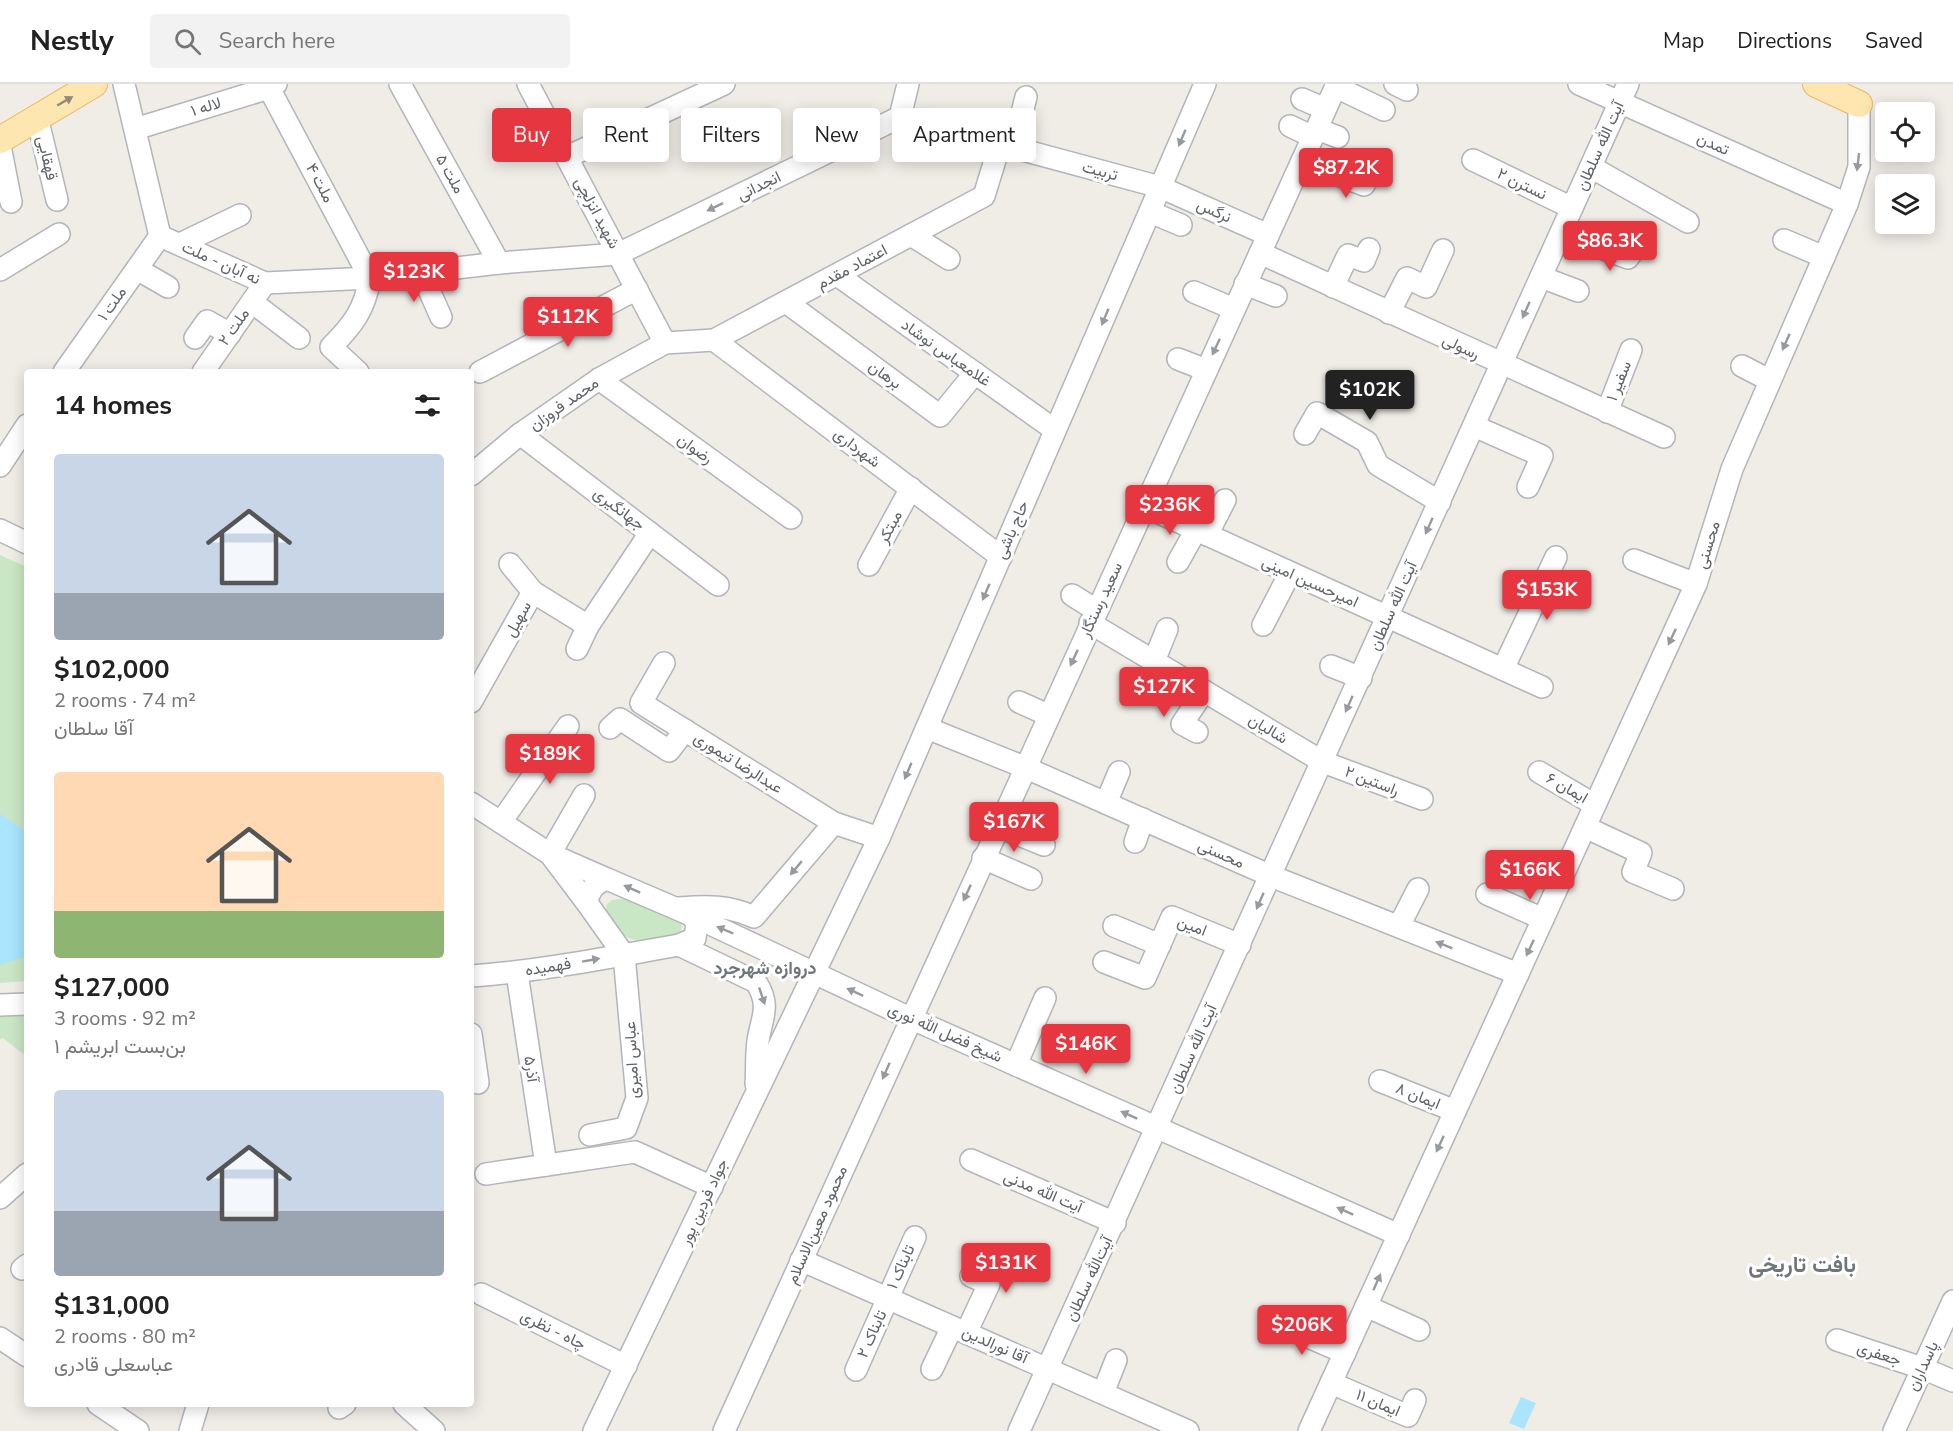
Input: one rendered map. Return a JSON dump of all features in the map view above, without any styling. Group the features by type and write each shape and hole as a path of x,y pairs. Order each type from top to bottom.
{"main road":[{"path":"0,140 94,84"},
{"path":"1816,84 1859,104"}],"street":[{"name":"نه آبان - ملت","path":"124,84 135,129 170,240 265,283 370,278 499,263 618,254"},
{"name":"ملت ۵","path":"400,84 499,263"},
{"name":"شهید انزلچی","path":"528,84 541,108"},
{"path":"571,155 689,91 724,84"},
{"path":"902,108 908,84"},
{"name":"حاج باشی","path":"813,973 879,838 1205,84"},
{"name":"تمدن","path":"1579,84 1624,93 1847,204"},
{"path":"1336,85 1384,110"},
{"name":"سعید رستگار","path":"910,1018 1336,85"},
{"name":"لاله ۱","path":"135,129 273,86"},
{"name":"ملت ۴","path":"273,86 370,278"},
{"name":"آیت الله سلطان","path":"1158,1128 1624,93"},
{"name":"اعتماد مقدم","path":"1022,108 1026,97"},
{"path":"1302,99 1318,125 1338,137"},
{"name":"محسنی","path":"1309,1431 1336,1385 1371,1308 1399,1234 1696,584 1732,469 1847,204 1859,167 1859,104"},
{"name":"قهقایی","path":"38,117 57,200"},
{"name":"انجدانی","path":"618,254 892,121"},
{"path":"1290,126 1318,125"},
{"path":"0,146 11,202"},
{"name":"تربیت","path":"1036,154 1161,188"},
{"name":"نسترن ۲","path":"1473,160 1572,208"},
{"path":"1302,161 1364,185 1370,174"},
{"name":"شهید انزلچی","path":"570,162 665,343"},
{"name":"اعتماد مقدم","path":"665,343 714,340 984,196 1000,162"},
{"path":"1591,167 1688,222"},
{"name":"نرگس","path":"1161,188 1264,244"},
{"path":"1150,212 1181,225"},
{"path":"170,240 240,215"},
{"path":"1561,233 1628,258 1640,241"},
{"path":"0,270 59,234"},
{"path":"911,235 949,259"},
{"name":"ملت ۱","path":"66,369 137,269 170,240"},
{"path":"1784,240 1824,256"},
{"name":"رسولی","path":"1264,244 1333,287 1664,437"},
{"path":"1333,287 1348,255 1364,261 1370,249"},
{"path":"1389,313 1407,278 1426,287 1443,250"},
{"path":"137,269 168,287"},
{"path":"421,272 441,317"},
{"name":"غلامعباس نوشاد","path":"837,275 1055,430"},
{"path":"1541,277 1578,291"},
{"path":"355,369 330,347 354,324 363,309 370,278"},
{"name":"ملت ۲","path":"205,369 265,283"},
{"path":"1245,284 1276,296"},
{"path":"480,372 637,289"},
{"path":"1194,292 1234,309"},
{"path":"252,302 299,338"},
{"name":"برهان","path":"786,302 940,416 975,373"},
{"path":"195,338 207,321 230,334"},
{"name":"شهرداری","path":"714,340 1001,557"},
{"name":"محمد فروزان","path":"474,472 520,434 600,379 665,343"},
{"name":"سفیر ۱","path":"1607,412 1631,350"},
{"path":"1178,360 1206,370"},
{"path":"1742,366 1769,380"},
{"name":"رضوان","path":"600,379 791,518"},
{"path":"1305,434 1317,413 1367,442 1378,465 1440,502"},
{"path":"1474,426 1542,456 1528,487"},
{"path":"0,466 24,430"},
{"name":"جهانگیری","path":"520,434 718,585"},
{"name":"مبتکر","path":"869,566 910,488"},
{"path":"1178,562 1225,500"},
{"name":"امیرحسین امینی","path":"1144,506 1542,687"},
{"path":"0,530 24,541"},
{"path":"577,649 588,626 650,533"},
{"path":"1503,669 1556,557"},
{"path":"1634,560 1696,584"},
{"path":"510,564 533,592"},
{"path":"1263,625 1290,573"},
{"name":"سهیل","path":"474,697 533,592 588,626"},
{"name":"شالیان","path":"1072,595 1093,616 1154,661 1323,762"},
{"path":"1154,661 1167,629"},
{"name":"عبدالرضا تیموری","path":"664,663 641,703 834,823 879,838"},
{"path":"1331,666 1361,678"},
{"path":"1197,732 1182,724 1204,691"},
{"path":"1019,702 1048,716"},
{"path":"610,728 620,719 669,751 685,730"},
{"path":"568,726 482,812 550,854 608,879"},
{"name":"محسنی","path":"927,728 1024,767 1272,876 1518,974"},
{"name":"راستین ۲","path":"1323,762 1422,800"},
{"path":"1106,803 1119,772"},
{"name":"ایمان ۶","path":"1539,772 1595,805"},
{"path":"550,854 584,795"},
{"path":"1135,842 1143,819"},
{"path":"683,912 716,906 734,908 754,917 834,823"},
{"path":"997,826 1044,845"},
{"path":"1585,827 1641,853 1633,872 1673,889"},
{"path":"550,854 624,955"},
{"path":"983,858 1031,879"},
{"path":"587,903 594,886 608,879"},
{"name":"شیخ فضل الله نوری","path":"608,879 910,1018 1399,1234"},
{"path":"1399,926 1418,889"},
{"path":"1487,894 1543,919"},
{"path":"679,945 691,941 697,933 697,923 683,912"},
{"name":"امین","path":"1104,962 1145,978 1172,917 1240,945"},
{"name":"امین","path":"1114,926 1160,945"},
{"path":"679,945 756,982 763,993 766,1010 758,1041 756,1094"},
{"name":"فهمیده","path":"474,976 517,973 679,945"},
{"name":"عباس امیری","path":"590,1135 626,1128 637,1098 624,955"},
{"name":"آذر۵","path":"517,973 546,1165"},
{"name":"جواد فردین پور","path":"594,1431 813,973"},
{"path":"1016,1065 1045,998"},
{"path":"0,1005 24,1004"},
{"name":"محمود معین‌الاسلام","path":"724,1431 910,1018"},
{"path":"474,1055 478,1083"},
{"name":"ایمان ۸","path":"1380,1081 1455,1111"},
{"name":"آیت‌الله سلطان","path":"1019,1431 1158,1128"},
{"path":"486,1174 635,1152 712,1186"},
{"name":"آیت الله مدنی","path":"971,1161 1114,1223"},
{"path":"0,1198 24,1177"},
{"name":"تابناک ۱","path":"887,1298 915,1237"},
{"name":"آقا نورالدین","path":"801,1260 1188,1431"},
{"path":"932,1369 989,1284 971,1276"},
{"name":"چاه - نظری","path":"481,1294 626,1366"},
{"name":"تابناک ۲","path":"856,1370 887,1298"},
{"name":"پاسداران","path":"1894,1431 1953,1301"},
{"path":"1371,1308 1419,1330"},
{"name":"محسنی","path":"1320,1431 1345,1353 1371,1308"},
{"path":"1274,1322 1345,1353"},
{"path":"0,1338 24,1354"},
{"name":"جعفری","path":"1837,1340 1922,1368 1953,1381"},
{"path":"1103,1393 1116,1360"},
{"name":"ایمان ۱۱","path":"1336,1385 1408,1416 1415,1400"},
{"path":"102,1407 126,1428"},
{"path":"190,1431 197,1407"},
{"path":"407,1407 425,1429"}],"green space":[{"path":"0,555 24,566 24,981 0,983"},
{"path":"626,898 674,915 682,925 680,934 657,941 633,939 623,935 614,928 608,918 606,905 612,900"},
{"path":"24,1013 24,1055 3,1038 0,1039 0,1015"}],"water":[{"path":"0,814 24,830 24,957 0,965"},
{"path":"1521,1397 1536,1403 1524,1429 1509,1423"}],"district":[{"name":"دروازه شهرجرد","path":"765,968"},
{"name":"بافت تاریخی","path":"1802,1265"}]}
